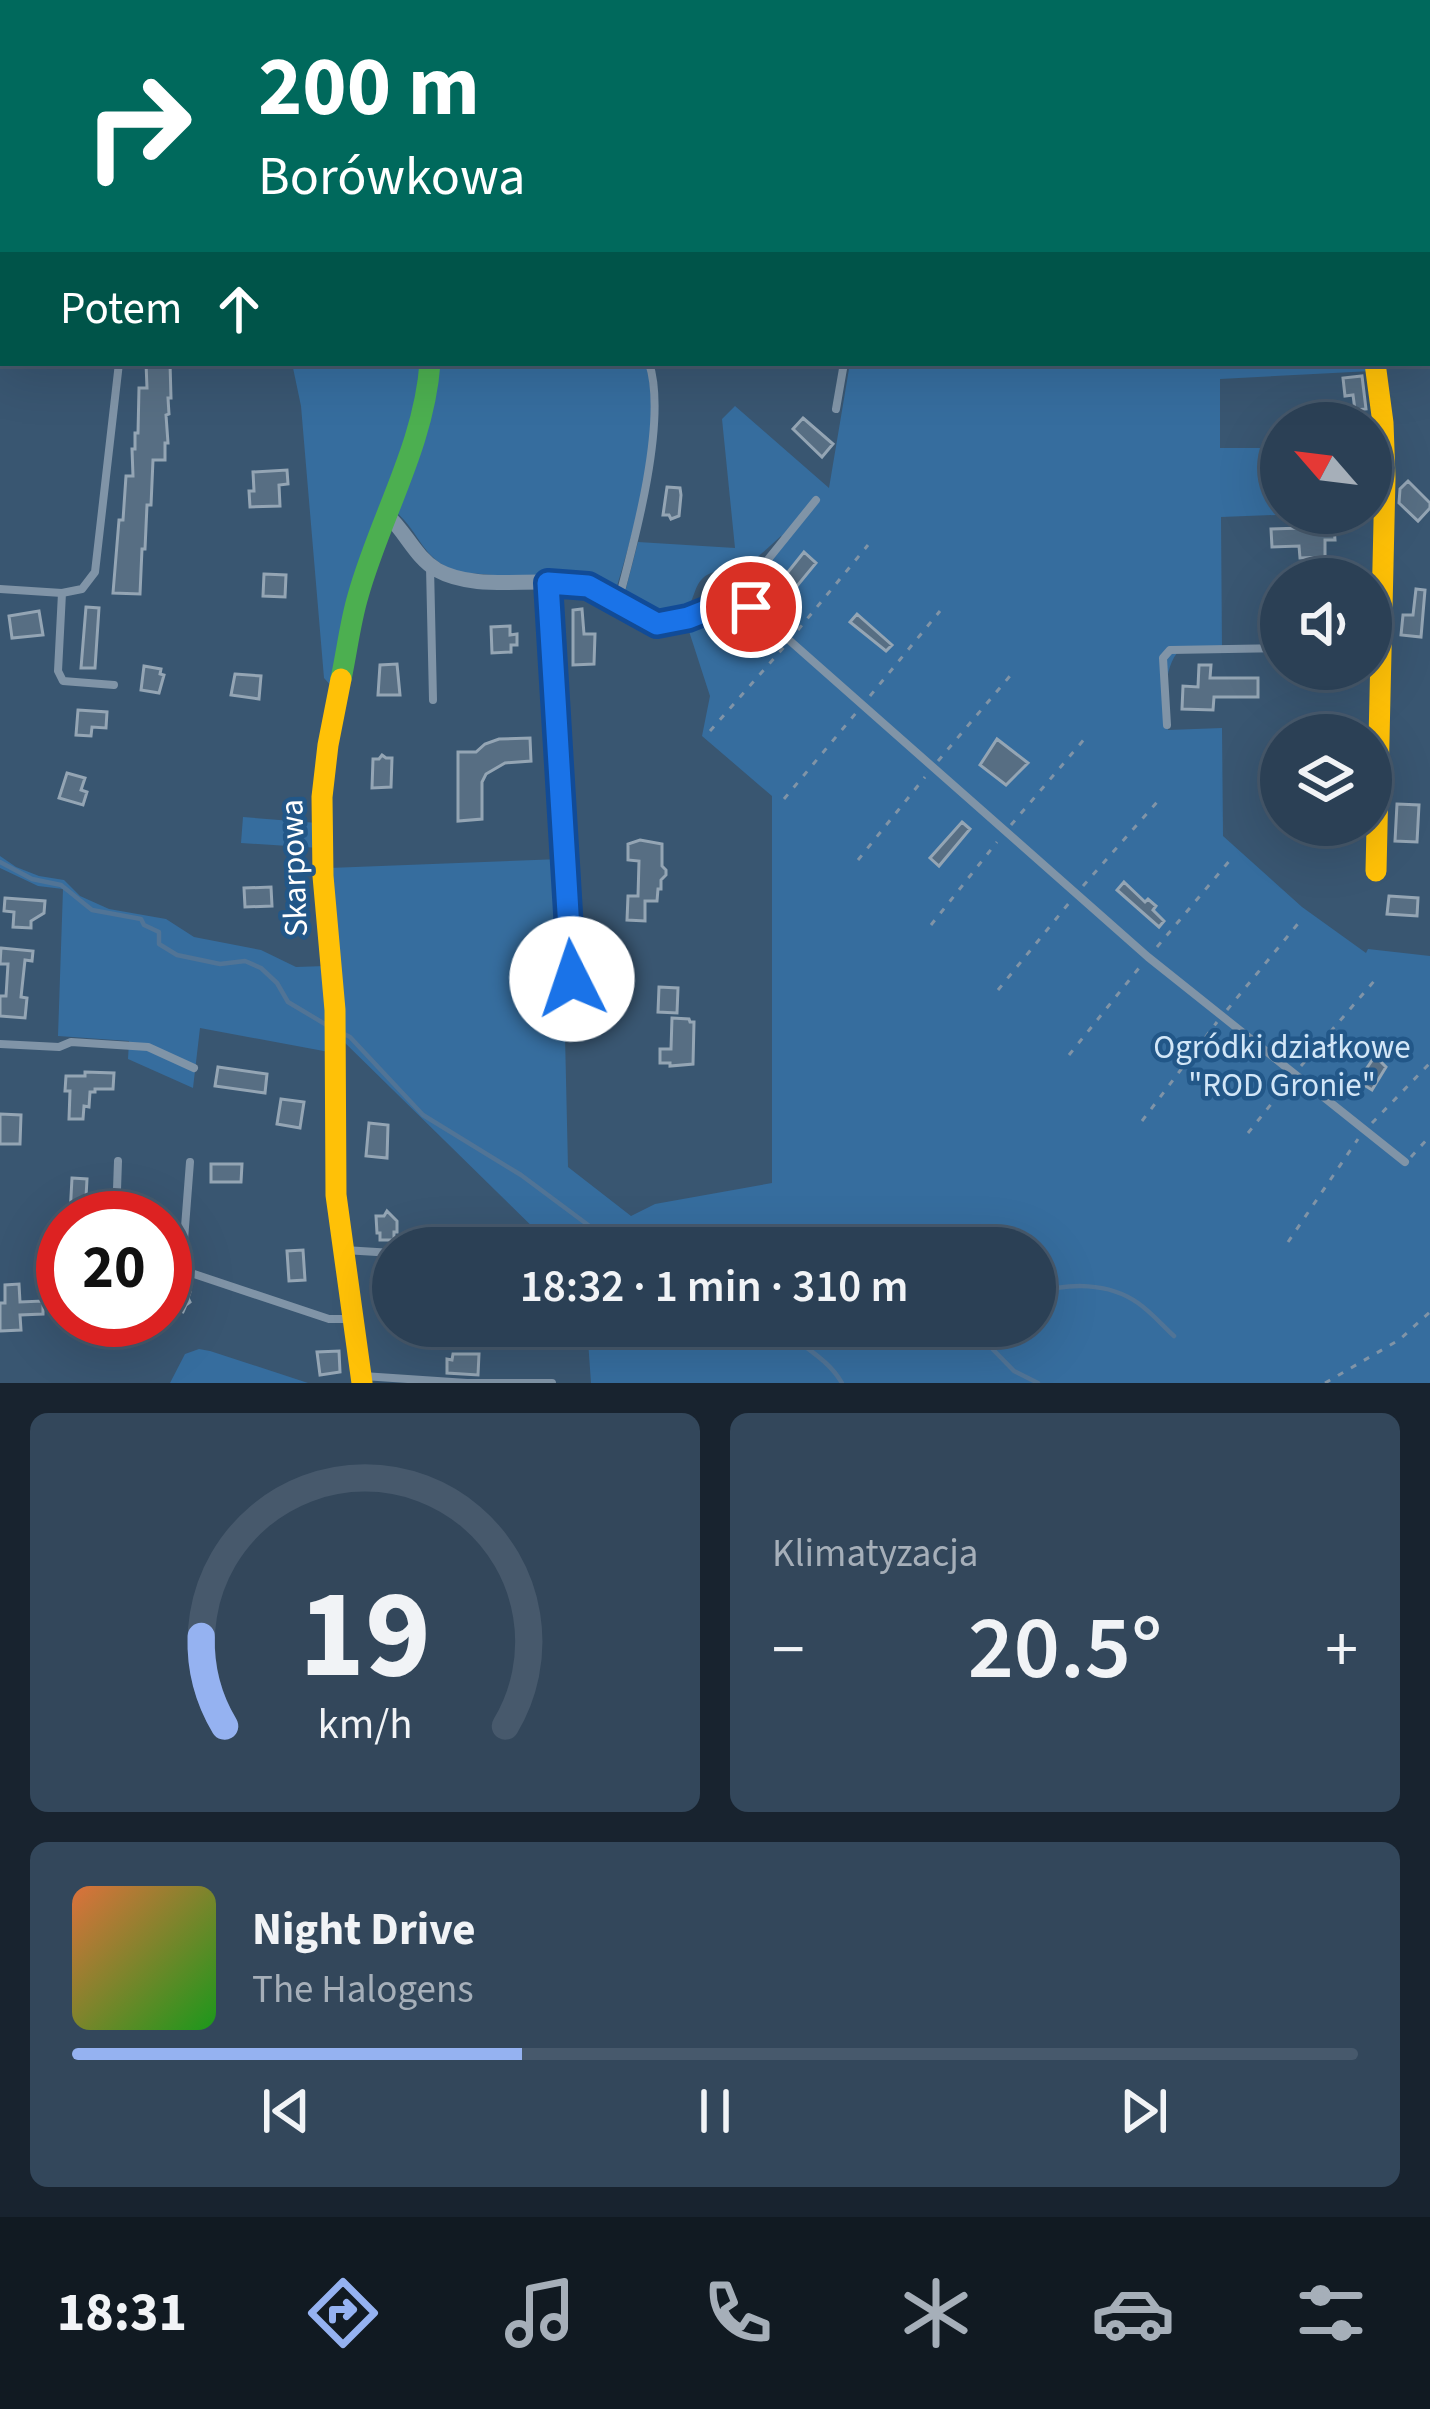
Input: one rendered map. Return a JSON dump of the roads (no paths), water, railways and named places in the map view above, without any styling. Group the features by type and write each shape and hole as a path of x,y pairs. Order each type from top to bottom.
{"street":[{"name":"Skarpowa","path":"361,1379 336,1195 335,1010 323,876 322,797 358,595 418,434 430,366"},
{"path":"1375,366 1385,478 1380,558"},
{"path":"387,515 430,565 458,578 588,586 618,602"},
{"path":"1375,690 1376,871"}],"lane":[{"path":"0,590 62,593 82,589 95,572 119,366"},
{"path":"650,366 656,400 652,440 618,602 657,624 688,618 736,599 816,500"},
{"path":"836,409 843,366"},
{"path":"430,565 433,700"},
{"path":"548,583 572,979"},
{"path":"62,593 58,671 63,681 114,685"},
{"path":"736,599 789,640 1148,958 1406,1162"},
{"path":"1167,725 1163,658 1170,650 1260,648"},
{"path":"0,1044 148,1047 194,1069"},
{"path":"117,1191 118,1161"},
{"path":"188,1191 190,1162"},
{"path":"343,1250 372,1252"},
{"path":"192,1273 328,1319 352,1319"},
{"path":"361,1379 552,1382"}],"waterway":[{"path":"0,862 32,879 61,885 92,910 141,919 159,932 159,944 177,955 220,964 245,961 261,968 288,1002 330,1027"},
{"path":"340,1032 423,1115 521,1175 591,1227"},
{"path":"1056,1288 1114,1291 1143,1307 1174,1336"},
{"path":"806,1347 842,1383"},
{"path":"991,1347 1014,1371 1038,1383"}],"park label":[{"name":"Ogródki działkowe \"ROD Gronie\"","path":"1282,1066"}]}
